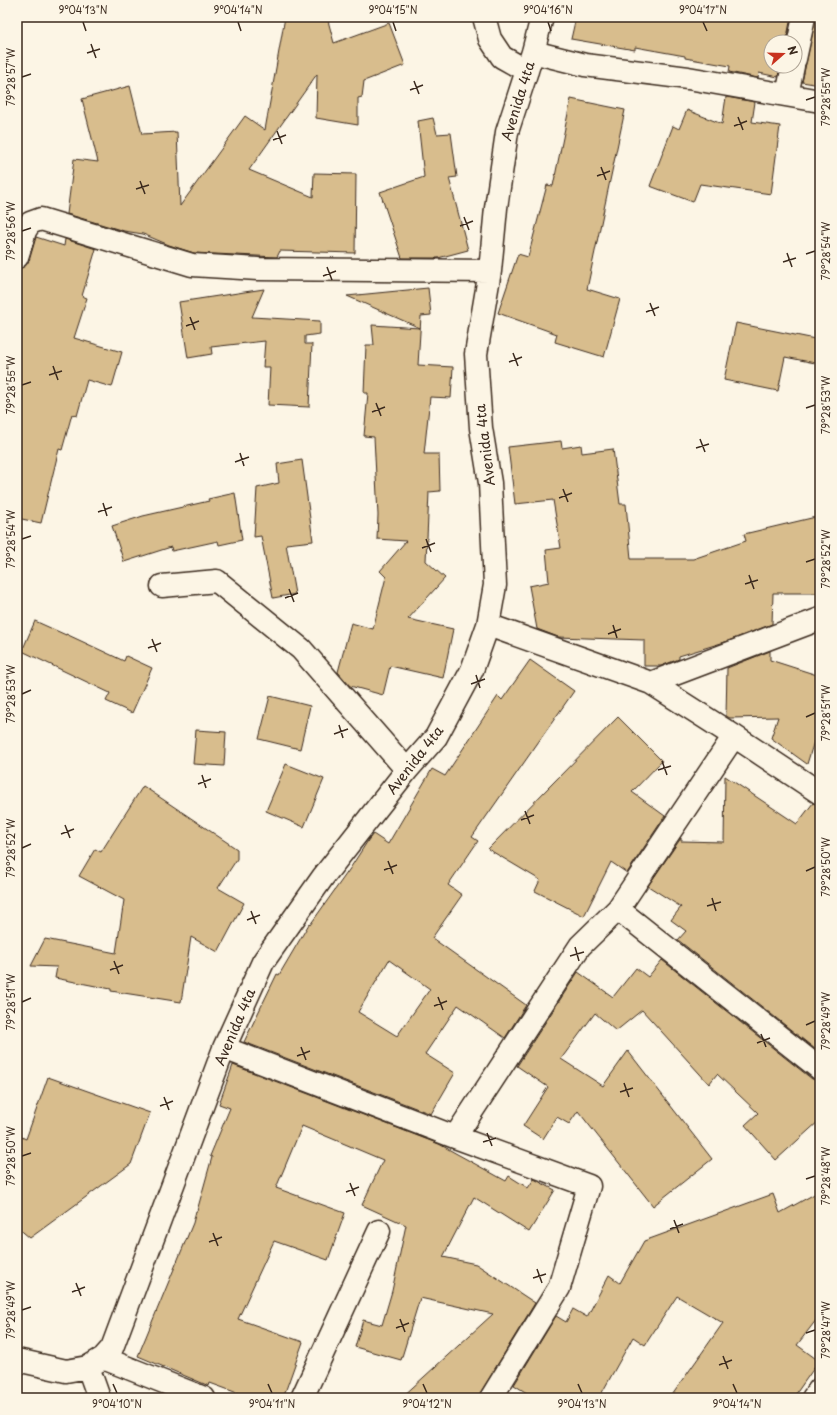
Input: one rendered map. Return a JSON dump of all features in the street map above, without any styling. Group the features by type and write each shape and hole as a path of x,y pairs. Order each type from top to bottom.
{"street":[{"path":"484,17 490,39 502,56 530,61 585,65 688,78 820,101"},
{"name":"Avenida 4ta","path":"96,1363 112,1348 224,1048 263,962 323,877 407,770 436,737 472,670 488,625 495,585 490,483 481,428 476,354 490,271 496,208 507,132 530,61 542,17"},
{"path":"800,34 804,17"},
{"path":"787,95 791,74"},
{"path":"17,257 25,230 30,223 41,219 192,265 258,269 490,271"},
{"path":"162,586 217,581 301,649 407,770"},
{"path":"651,683 820,619"},
{"path":"488,625 651,683 820,793"},
{"path":"455,1137 580,946 618,909 734,736"},
{"path":"618,909 820,1069"},
{"path":"224,1048 455,1137 589,1186 559,1288 491,1398"},
{"path":"302,1398 379,1231"},
{"path":"17,1360 66,1371 96,1363 204,1398"},
{"path":"96,1363 99,1398"},
{"path":"813,1398 820,1389"}],"building":[{"path":"285,17 327,17 334,43 389,23 405,65 364,81 362,97 358,98 358,125 316,118 317,74 249,170 313,197 314,173 356,174 355,253 280,251 277,257 194,253 169,245 143,234 124,231 67,214 74,159 98,162 82,99 130,86 142,134 177,132 180,206 245,116 265,130"},
{"path":"576,17 791,17 788,34 763,34 763,74 759,73 758,78 729,72 730,66 685,58 685,56 635,47 635,50 571,39"},
{"path":"816,17 820,17 820,85 802,82"},
{"path":"764,74 779,74 778,77"},
{"path":"726,97 755,102 752,122 780,126 771,194 700,184 693,202 650,186 673,126 679,129 687,110 722,124"},
{"path":"571,99 625,110 587,289 620,299 604,357 555,342 557,334 498,313 518,254 528,257 547,185 553,186"},
{"path":"433,118 437,134 451,133 457,177 449,178 468,250 438,258 402,258 380,192 424,177 418,121"},
{"path":"36,237 64,246 65,239 96,249 82,296 87,298 74,338 122,352 112,387 87,380 77,416 72,414 62,450 59,449 41,523 17,518 17,269 25,266 29,261"},
{"path":"428,288 431,315 421,316 418,365 453,367 451,398 430,397 424,454 439,454 440,491 429,492 426,561 445,578 408,619 453,629 443,678 390,666 383,695 350,686 338,672 351,623 373,629 386,577 380,571 406,541 377,539 378,515 374,437 364,436 368,393 364,393 366,345 374,345 372,325 420,328 347,296"},
{"path":"264,289 252,317 320,321 320,334 305,336 305,344 312,344 309,407 268,405 270,367 263,367 265,341 211,347 212,354 188,358 179,302"},
{"path":"736,323 820,340 820,364 785,357 778,391 724,380"},
{"path":"561,441 562,448 581,445 582,453 613,449 620,504 626,504 631,559 693,559 746,541 744,534 820,516 820,593 773,593 772,624 728,641 679,656 679,659 661,666 644,666 644,640 558,637 537,629 529,586 549,582 546,550 561,548 553,500 515,504 508,447"},
{"path":"302,460 313,541 286,544 295,594 273,598 261,536 254,537 257,488 279,483 277,464"},
{"path":"235,493 242,540 219,545 218,541 172,551 171,547 124,562 112,526 143,516 209,501 208,499"},
{"path":"35,621 124,661 126,656 152,668 132,713 106,701 110,693 22,651"},
{"path":"770,651 770,660 820,676 820,722 807,764 771,738 778,717 730,718 726,716 727,668"},
{"path":"530,660 574,691 472,837 478,841 448,885 462,895 432,938 526,1005 505,1038 458,1005 425,1054 455,1073 431,1114 244,1042 277,974 279,975 309,924 310,925 349,870 369,839 373,834 388,844 432,769 445,776 498,696 502,700","holes":["389,960 430,989 397,1036 358,1012"]},
{"path":"270,696 310,706 300,749 259,739"},
{"path":"618,717 662,761 632,792 665,816 627,873 611,862 584,916 535,891 540,880 488,849"},
{"path":"196,730 226,732 224,766 193,764"},
{"path":"286,764 324,779 304,827 266,811"},
{"path":"725,776 797,824 813,803 820,805 820,1053 678,940 686,931 671,920 681,907 648,886 681,838 681,841 724,842"},
{"path":"143,786 237,849 237,859 218,888 244,903 218,952 191,937 181,1002 111,991 111,989 55,978 57,967 31,966 45,939 116,953 124,900 79,876 95,849 101,852"},
{"path":"662,960 812,1079 820,1081 820,1120 776,1160 745,1125 758,1113 717,1074 709,1084 642,1010 616,1031 595,1013 561,1059 603,1086 628,1051 712,1159 653,1206 578,1111 569,1124 557,1117 543,1139 523,1126 548,1087 517,1066 578,972 613,997 636,968 648,977"},
{"path":"233,1065 439,1144 506,1181 509,1176 528,1188 534,1179 555,1190 529,1232 474,1197 443,1257 476,1264 535,1303 476,1398 401,1398 493,1314 420,1298 401,1360 355,1347 363,1320 382,1325 392,1291 406,1225 362,1205 383,1160 302,1126 276,1188 345,1213 328,1260 274,1241 238,1319 303,1342 283,1398 251,1398 210,1383 209,1386 138,1356 197,1211 212,1157 210,1156 230,1108 219,1104"},
{"path":"48,1077 150,1113 131,1164 30,1238 17,1227 17,1135 26,1139"},
{"path":"820,1191 820,1315 797,1345 819,1361 793,1398 670,1398 723,1323 677,1296 645,1345 633,1337 599,1398 535,1398 514,1385 556,1316 566,1322 573,1309 587,1317 609,1275 620,1283 644,1241 773,1194 780,1213"}]}
